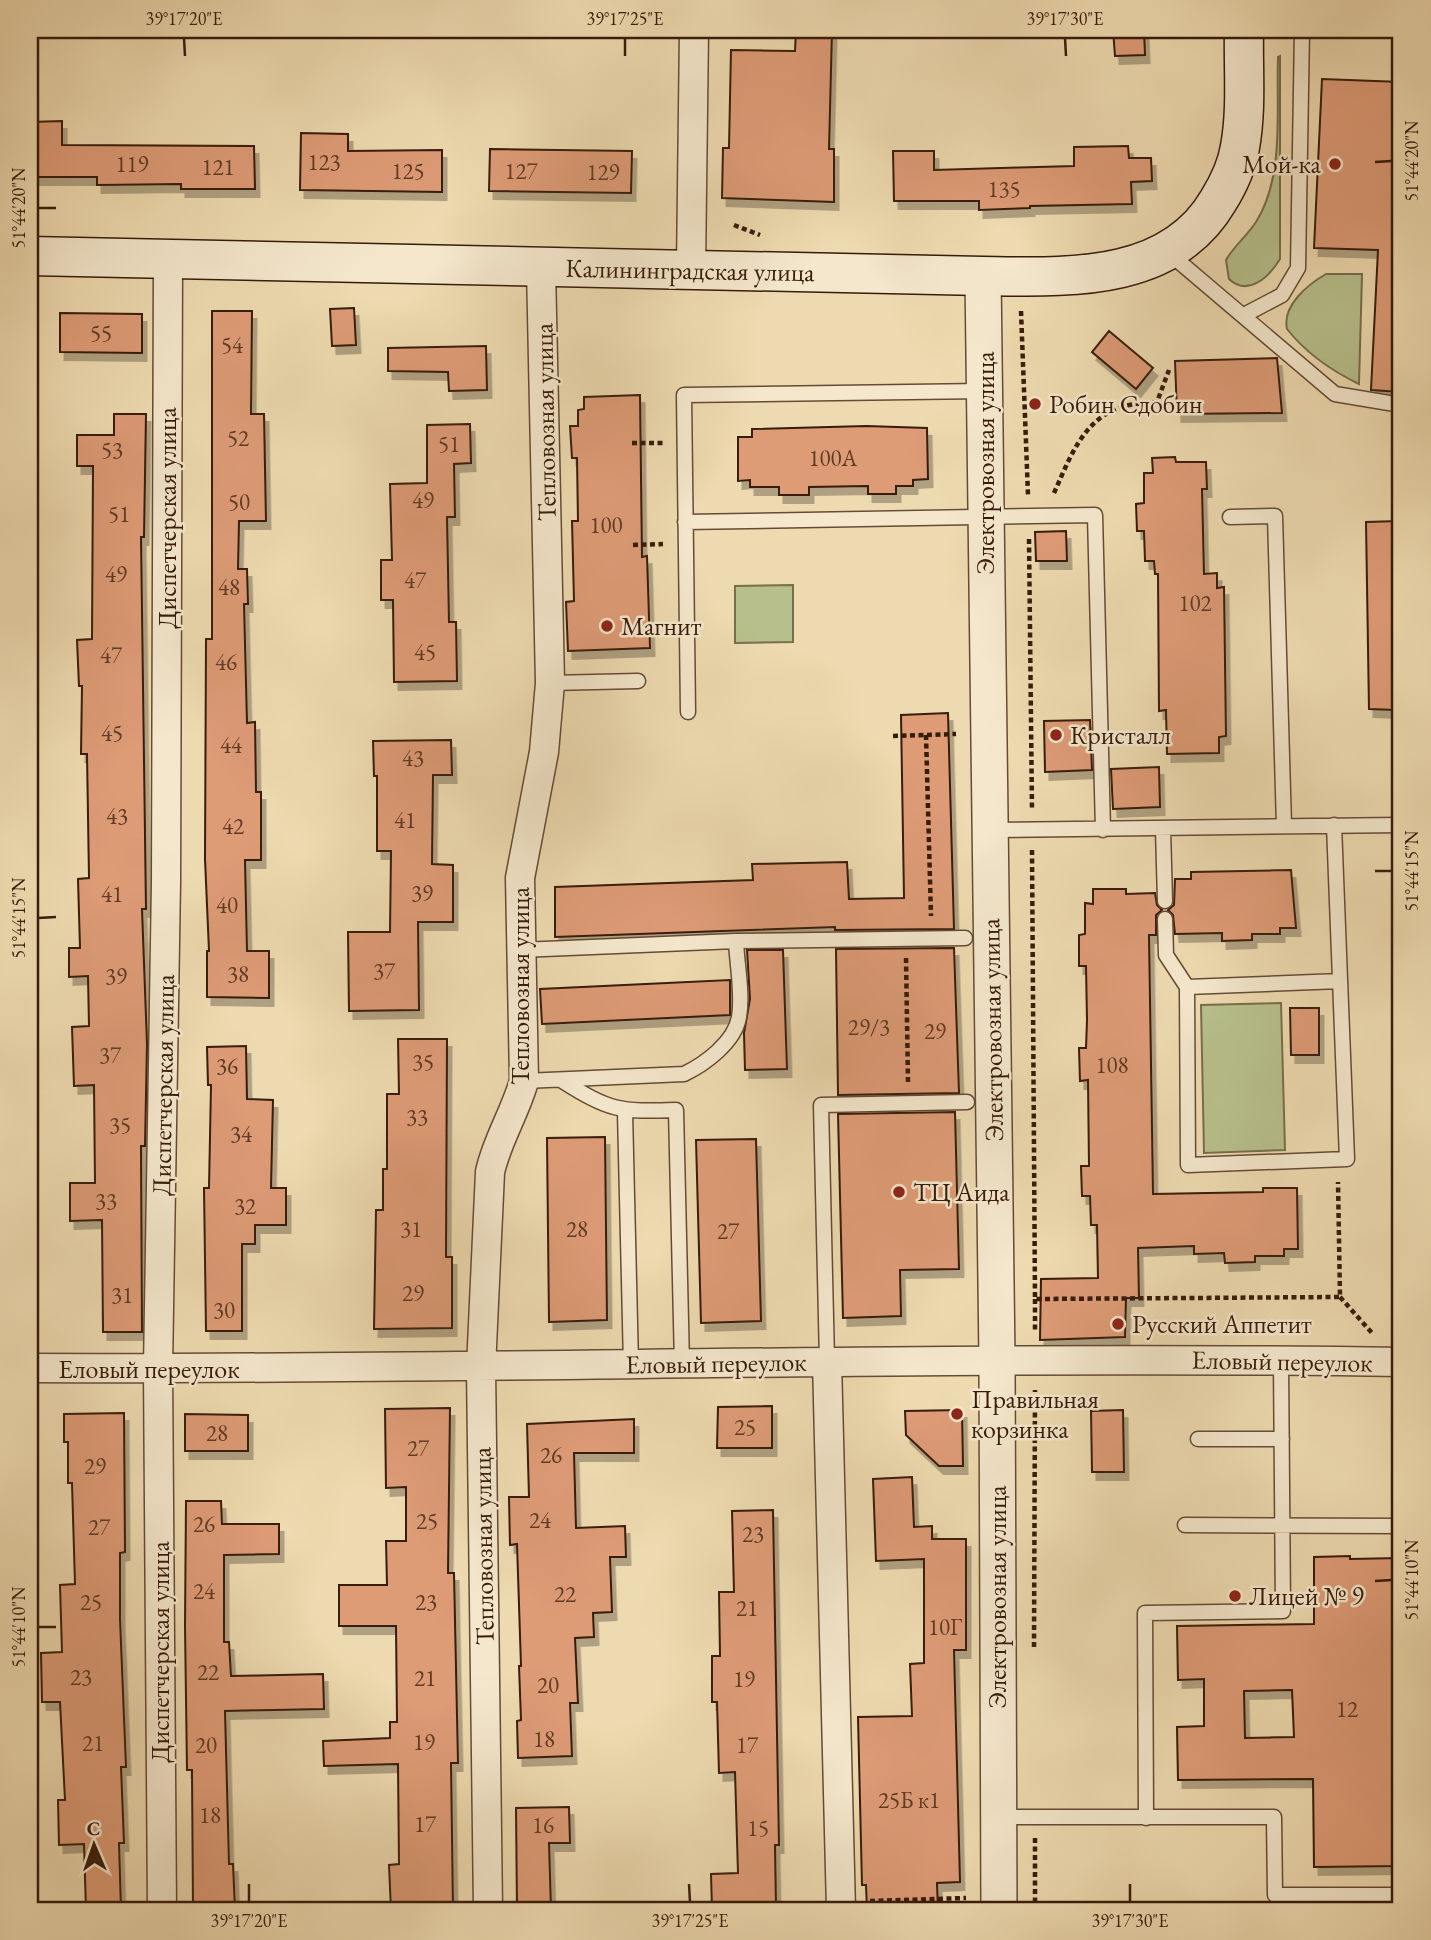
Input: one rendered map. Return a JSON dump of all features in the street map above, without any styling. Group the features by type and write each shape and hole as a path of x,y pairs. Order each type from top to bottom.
{"main road":[{"name":"Калининградская улица","path":"30,256 1001,276 1097,271 1139,264 1169,253 1200,229 1223,193 1240,150 1244,30"}],"street":[{"path":"691,269 694,30"},
{"name":"Диспетчерская улица","path":"162,1910 158,1369 166,882 168,260"},
{"name":"Тепловозная улица","path":"488,1910 481,1368 490,1172 496,1143 517,1104 524,1081 520,878 544,752 550,683 541,268"},
{"name":"Электровозная улица","path":"983,1904 997,1817 997,1360 985,391 1001,276"},
{"name":"Еловый переулок","path":"30,1368 481,1368 1036,1359 1401,1362"},
{"path":"827,1361 841,1906"}],"lane":[{"path":"1244,315 1282,295 1298,268 1302,30"},
{"path":"1169,253 1335,394 1401,405"},
{"path":"688,712 684,395 985,391"},
{"path":"685,522 985,519 1095,515 1103,830"},
{"path":"1230,517 1275,516 1284,826"},
{"path":"550,683 638,681"},
{"path":"1165,919 1166,955 1187,987 1188,1165 1348,1159 1334,825"},
{"path":"989,830 1401,825"},
{"path":"1163,829 1165,901"},
{"path":"520,950 736,941 965,938"},
{"path":"524,1081 684,1074 700,1067 734,1030 739,1017 736,941"},
{"path":"1187,987 1340,981"},
{"path":"561,1080 598,1104 625,1112 676,1110 682,1364"},
{"path":"827,1361 821,1105 967,1102"},
{"path":"625,1112 631,1365"},
{"path":"1146,1818 1145,1613 1283,1611 1281,1361"},
{"path":"1198,1439 1282,1439"},
{"path":"1185,1525 1401,1526"},
{"path":"997,1817 1274,1817 1275,1895 1401,1895"}],"path":[{"path":"734,225 768,235"},
{"path":"1001,276 1028,518 1036,1359 1034,1649"},
{"path":"1028,518 1053,494 1074,449 1089,426 1119,408 1157,402 1169,370"},
{"path":"632,443 684,443"},
{"path":"633,545 685,543"},
{"path":"893,736 960,734"},
{"path":"926,735 931,939"},
{"path":"906,940 908,1103"},
{"path":"1035,1299 1340,1297 1337,1160"},
{"path":"841,1906 983,1904"}],"green space":[{"path":"1280,56 1280,259 1264,278 1243,286 1229,279 1226,260 1256,222 1271,184 1277,142"},
{"path":"1326,274 1362,274 1359,384 1320,361 1287,329 1286,320 1292,304 1304,290"},
{"path":"793,585 793,642 735,643 735,586"},
{"path":"1281,1003 1285,1150 1204,1153 1201,1005"}],"building":[{"path":"796,30 832,30 829,149 834,149 834,202 722,198 723,148 729,148 731,50 795,51"},
{"path":"1113,30 1144,30 1145,55 1115,56"},
{"path":"1322,79 1401,82 1401,392 1371,390 1378,250 1314,248"},
{"path":"62,121 62,145 254,146 255,189 181,189 181,184 97,185 97,177 30,177 30,122"},
{"path":"301,133 348,134 348,151 442,150 442,192 300,190"},
{"path":"1128,146 1129,158 1151,158 1152,181 1131,182 1132,204 979,210 979,201 894,201 893,151 934,151 934,170 1074,166 1074,147"},
{"path":"490,149 632,151 631,193 489,191"},
{"path":"354,308 356,345 332,346 330,309"},
{"path":"212,311 252,311 251,414 264,414 266,521 239,521 238,569 247,569 248,604 244,604 247,723 255,722 256,792 261,792 261,860 245,860 247,951 269,951 269,998 207,997 209,951 205,859 206,639 212,639"},
{"path":"60,313 142,314 142,353 60,352"},
{"path":"1109,331 1153,368 1136,389 1092,352"},
{"path":"486,346 487,390 449,391 448,372 388,371 388,348"},
{"path":"1277,358 1282,413 1177,414 1175,361"},
{"path":"640,395 642,557 647,556 650,648 568,651 566,602 574,601 572,521 578,521 577,458 572,458 570,426 578,426 578,410 584,409 584,397"},
{"path":"114,414 146,414 144,537 141,537 146,909 142,909 147,1044 145,1146 141,1146 142,1332 103,1332 102,1220 70,1221 70,1183 95,1183 94,1085 74,1086 72,1027 89,1026 88,976 69,977 69,948 80,948 78,879 89,878 87,754 81,754 82,686 79,686 77,640 92,639 93,466 77,466 77,435 114,435"},
{"path":"470,424 471,463 454,464 455,517 447,517 449,622 456,622 457,681 394,682 393,600 381,600 381,560 392,560 390,484 427,483 427,425"},
{"path":"866,426 927,428 928,479 913,480 913,486 896,486 896,494 868,494 868,486 809,487 809,495 779,495 779,487 750,487 750,480 738,481 738,437 752,437 752,429"},
{"path":"1175,457 1176,462 1206,462 1207,489 1202,489 1204,574 1217,573 1217,588 1224,587 1226,736 1219,737 1219,753 1167,754 1166,710 1159,711 1158,574 1155,574 1154,561 1145,561 1144,531 1137,531 1136,504 1144,503 1144,473 1153,473 1152,458"},
{"path":"1399,521 1396,710 1369,709 1366,522"},
{"path":"1066,531 1067,561 1036,561 1035,532"},
{"path":"948,713 954,929 835,930 835,927 555,937 555,887 753,880 752,864 847,862 849,899 904,898 901,715"},
{"path":"1090,720 1092,770 1045,772 1044,721"},
{"path":"451,740 452,775 433,775 432,864 453,865 453,922 418,922 419,1010 349,1011 348,932 390,932 391,851 377,851 377,776 374,776 373,741"},
{"path":"1159,767 1160,807 1113,809 1111,769"},
{"path":"1291,870 1296,928 1280,928 1280,934 1252,934 1252,940 1222,941 1222,933 1175,934 1173,915 1168,910 1174,905 1175,879 1191,879 1191,872"},
{"path":"1093,889 1126,889 1126,894 1155,893 1157,905 1162,910 1156,915 1156,935 1149,935 1153,1194 1263,1192 1263,1188 1297,1188 1298,1249 1284,1249 1284,1256 1255,1256 1255,1262 1225,1263 1224,1253 1194,1254 1194,1246 1138,1248 1139,1298 1126,1298 1125,1337 1040,1340 1041,1279 1098,1278 1097,1225 1091,1225 1090,1196 1082,1196 1081,1166 1089,1166 1088,1080 1080,1081 1079,1048 1086,1048 1087,1020 1086,966 1079,966 1079,935 1085,934 1085,903 1093,904"},
{"path":"954,948 959,1093 838,1095 836,949"},
{"path":"747,950 783,950 787,1069 745,1070 744,1033 750,999"},
{"path":"730,980 730,1015 542,1024 540,989"},
{"path":"1290,1008 1319,1008 1319,1055 1291,1055"},
{"path":"398,1039 447,1039 446,1257 452,1257 452,1328 374,1329 376,1210 383,1210 383,1169 387,1169 387,1094 399,1094"},
{"path":"246,1046 247,1099 273,1100 271,1188 286,1188 286,1225 255,1225 255,1244 242,1244 242,1331 206,1331 204,1188 209,1188 211,1085 208,1085 207,1047"},
{"name":"ТЦ Аида","path":"955,1112 959,1269 900,1270 901,1316 843,1318 838,1114"},
{"path":"605,1137 607,1320 549,1322 547,1138"},
{"path":"756,1139 761,1321 701,1323 696,1140"},
{"path":"772,1406 772,1448 717,1448 718,1407"},
{"path":"450,1408 448,1573 454,1573 458,1763 451,1763 453,1910 391,1910 389,1865 399,1864 398,1764 324,1766 323,1741 390,1738 390,1722 397,1722 396,1626 339,1626 339,1585 387,1585 386,1541 406,1541 406,1487 386,1488 385,1409"},
{"path":"962,1410 963,1466 939,1466 906,1435 905,1411"},
{"path":"1123,1410 1124,1472 1092,1472 1091,1411"},
{"path":"124,1413 125,1552 120,1553 120,1619 126,1767 121,1767 124,1843 119,1843 121,1910 86,1910 84,1844 59,1845 58,1800 65,1800 60,1702 42,1702 41,1653 62,1652 60,1585 75,1584 72,1483 68,1483 68,1442 64,1442 64,1414"},
{"path":"185,1414 248,1415 248,1451 185,1451"},
{"path":"634,1419 634,1453 574,1453 576,1528 625,1526 626,1557 610,1557 612,1612 593,1613 594,1637 575,1638 578,1703 570,1703 572,1756 518,1758 517,1721 521,1720 521,1666 517,1544 510,1545 509,1497 529,1497 527,1424"},
{"path":"912,1477 914,1527 932,1526 932,1539 966,1539 966,1650 954,1650 960,1882 937,1883 938,1910 867,1910 866,1885 862,1885 858,1717 912,1716 910,1664 924,1663 924,1559 876,1561 873,1479"},
{"path":"186,1501 221,1501 222,1524 279,1524 279,1554 224,1555 224,1642 229,1642 231,1676 323,1674 324,1709 225,1711 229,1864 233,1864 235,1910 193,1910 192,1770 187,1770"},
{"path":"773,1510 779,1845 775,1845 776,1908 712,1910 711,1874 738,1873 735,1772 719,1773 717,1702 712,1702 712,1656 720,1656 719,1592 734,1592 732,1511"},
{"path":"1314,1557 1401,1558 1401,1866 1314,1867 1313,1779 1178,1780 1177,1727 1204,1726 1204,1679 1178,1680 1177,1626 1314,1624","holes":["1292,1690 1294,1737 1245,1738 1244,1691"]},
{"path":"569,1807 570,1843 549,1843 551,1910 517,1910 516,1808"}],"place":[{"name":"Мой-ка","path":"1335,164"},
{"name":"Робин Сдобин","path":"1035,404"},
{"name":"Магнит","path":"607,626"},
{"name":"Кристалл","path":"1056,735"},
{"name":"ТЦ Аида","path":"899,1192"},
{"name":"Русский Аппетит","path":"1118,1324"},
{"name":"Правильная корзинка","path":"957,1414"},
{"name":"Лицей № 9","path":"1235,1596"}]}
